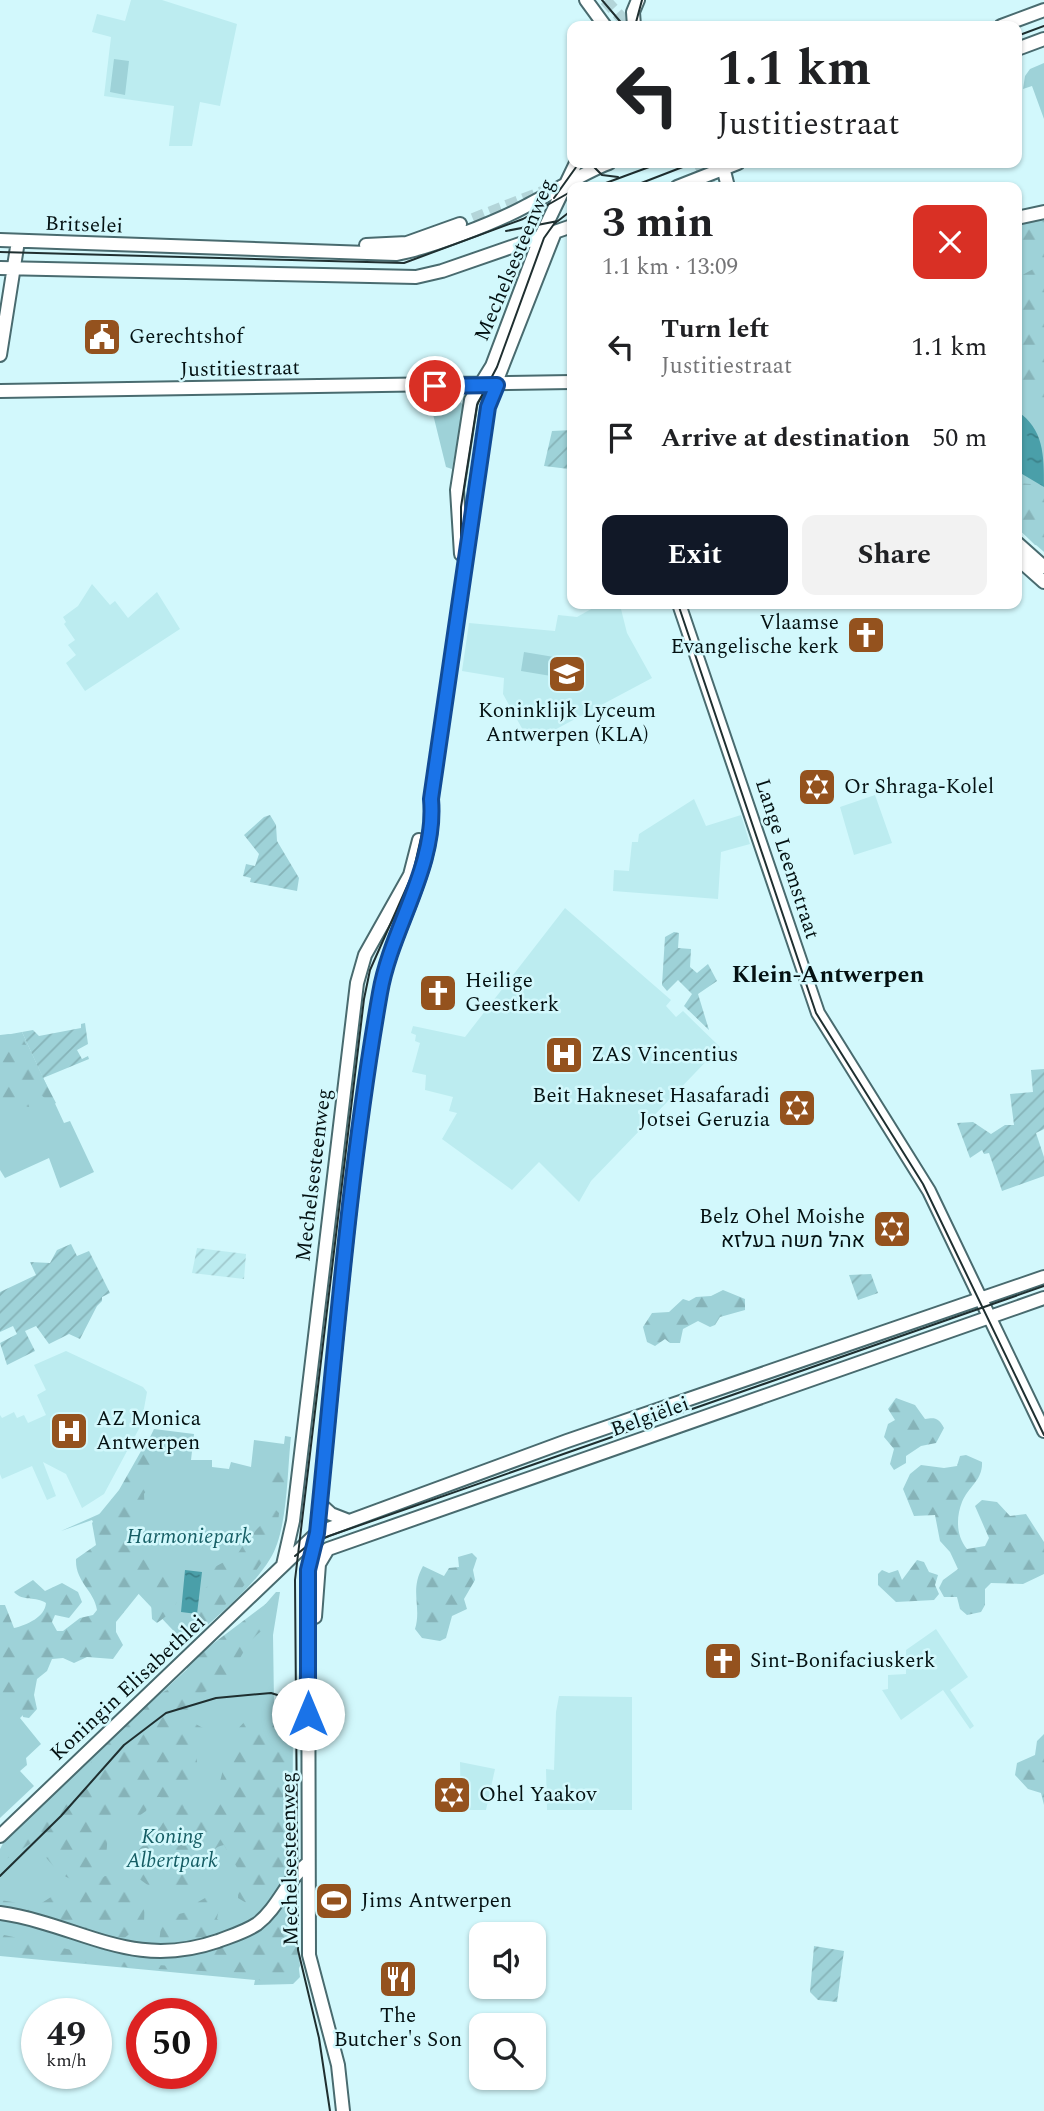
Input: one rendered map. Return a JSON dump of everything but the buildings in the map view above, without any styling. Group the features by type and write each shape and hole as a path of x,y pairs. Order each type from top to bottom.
{"main road":[{"path":"586,0 601,21"},
{"path":"634,21 638,0"},
{"path":"1015,21 1044,10"},
{"path":"1022,47 1044,39"},
{"name":"Mechelsesteenweg","path":"568,182 574,168"},
{"name":"Britselei","path":"567,228 442,271 416,277 7,268 18,241 396,254 519,210 569,179 597,168"},
{"path":"698,182 720,168"},
{"name":"Mechelsesteenweg","path":"463,575 457,490 471,400 492,366 541,236 567,183"},
{"path":"1022,216 1044,204"},
{"path":"1030,213 1044,212"},
{"path":"332,252 352,244 407,243 473,219"},
{"name":"Mechelsesteenweg","path":"282,1569 294,1509 357,983 365,955 411,872 431,799 488,407 555,232"},
{"path":"0,240 18,241"},
{"path":"0,355 7,268"},
{"name":"Justitiestraat","path":"0,391 480,386 567,382"},
{"path":"1022,547 1044,567"},
{"path":"1022,562 1044,582"},
{"name":"Lange Leemstraat","path":"682,609 818,1013 920,1175 980,1299"},
{"name":"Mechelsesteenweg","path":"343,2111 338,2066 310,1955 308,1570 317,1533 353,1190 380,994 420,875 433,814 431,799"},
{"name":"Belgiëlei","path":"317,1533 567,1441 1044,1277"},
{"name":"Belgiëlei","path":"324,1552 1044,1298"},
{"path":"980,1299 1044,1431"},
{"path":"320,1504 331,1514 349,1521"},
{"name":"Koningin Elisabethlei","path":"0,1836 317,1533"},
{"name":"Mechelsesteenweg","path":"307,1637 315,1618 319,1564 324,1552"},
{"path":"282,1569 308,1570"},
{"path":"0,1913 48,1923 120,1948 155,1952 185,1950 244,1932 256,1924 308,1863"}],"shaded area":[{"path":"131,0 162,0 237,24 220,106 200,102 192,146 169,146 174,106 104,96 111,37 92,32 97,14 125,21"},
{"path":"92,584 110,605 115,601 128,618 157,592 180,629 85,691 66,663 76,655 68,645 75,640 64,624 66,622 63,617 78,606"},
{"name":"Koninklijk Lyceum Antwerpen (KLA)","path":"591,609 621,609 627,633 652,678 530,743 503,694 504,678 462,671 469,623 555,631 558,615 577,617"},
{"path":"875,795 892,843 854,855 840,807"},
{"path":"694,799 706,826 741,815 750,844 721,852 718,899 613,891 614,870 629,871 632,842 638,842 639,834"},
{"name":"ZAS Vincentius","path":"565,908 671,1000 666,1006 676,1017 683,1011 720,1047 591,1181 579,1202 539,1162 512,1190 442,1139 457,1113 449,1111 453,1097 425,1090 426,1075 412,1072 420,1043 415,1041 416,1035 411,1033 413,1026 465,1037"},
{"path":"197,1248 246,1254 244,1279 192,1273"},
{"name":"AZ Monica Antwerpen","path":"66,1351 143,1387 147,1392 141,1425 104,1494 82,1508 66,1474 43,1462 56,1496 47,1500 32,1466 2,1479 0,1474 0,1415 2,1418 14,1412 17,1418 24,1415 28,1423 46,1415 37,1395 46,1390 34,1365"},
{"path":"936,1629 968,1677 950,1690 974,1726 970,1729 943,1690 901,1720 882,1690 888,1689 888,1675 906,1674 906,1650"},
{"path":"559,1696 632,1697 632,1810 547,1810 546,1769 554,1770"},
{"path":"460,1762 495,1769 486,1810 461,1810"}],"green space":[{"path":"114,59 129,61 125,95 110,92"},
{"path":"1044,63 1044,119 1032,86 1023,89 1025,76 1030,69"},
{"path":"1044,216 1044,260 1040,255 1022,254 1022,225"},
{"path":"1044,219 1044,552 1022,532 1022,228"},
{"path":"1035,268 1044,271 1044,407 1028,395 1022,404 1022,334 1026,332 1028,323 1026,315 1022,313 1022,275"},
{"path":"437,399 455,399 464,405 452,469 446,467 431,406"},
{"path":"567,430 567,469 544,466 552,431"},
{"path":"1022,483 1030,484 1044,494 1044,546 1035,545 1022,532"},
{"path":"524,652 560,658 557,677 521,671"},
{"path":"270,815 276,825 277,841 299,878 297,891 250,882 251,878 243,876 246,864 255,866 259,854 244,835"},
{"path":"674,932 679,933 678,948 691,949 690,967 697,973 708,964 717,981 698,994 709,1030 684,1006 692,994 678,980 667,991 662,985 665,937"},
{"path":"85,1023 88,1044 77,1050 82,1059 88,1056 89,1059 43,1078 22,1032 33,1030 39,1036 81,1028 81,1024"},
{"path":"22,1032 64,1123 70,1121 94,1172 60,1188 49,1158 5,1178 0,1170 0,1036"},
{"path":"0,1035 22,1037 56,1103 53,1105 35,1090 29,1107 13,1104 4,1107 0,1115"},
{"path":"1044,1069 1044,1129 1036,1133 1044,1157 1044,1176 1002,1191 989,1153 984,1154 982,1150 970,1158 957,1123 973,1122 991,1134 1005,1125 1014,1125 1010,1094 1033,1092 1031,1070"},
{"path":"71,1244 77,1256 89,1251 110,1293 102,1297 80,1339 69,1334 49,1344 36,1326 25,1331 35,1351 7,1365 0,1343 17,1334 13,1326 0,1332 0,1292 36,1275 30,1262 50,1263 57,1250"},
{"path":"871,1274 878,1293 858,1300 849,1275"},
{"path":"723,1290 745,1299 745,1310 720,1317 715,1325 710,1327 698,1321 683,1329 680,1343 670,1343 665,1339 655,1346 647,1342 643,1327 652,1313 669,1312 683,1299 689,1301"},
{"path":"896,1398 915,1405 925,1419 936,1419 944,1428 936,1443 921,1446 906,1456 906,1463 894,1470 890,1464 894,1449 884,1437 888,1424 895,1420 888,1409"},
{"name":"Harmoniepark","path":"154,1429 194,1434 191,1460 212,1460 212,1467 229,1469 231,1462 251,1467 254,1440 284,1444 285,1436 291,1437 284,1517 270,1559 242,1593 186,1644 100,1553 102,1540 92,1520 61,1531 106,1511 139,1460"},
{"path":"149,1437 160,1450 159,1463 144,1494 145,1513 131,1531 128,1545 176,1589 177,1599 172,1611 157,1623 152,1619 151,1602 141,1591 116,1622 116,1632 123,1645 113,1659 87,1657 74,1663 63,1658 52,1659 47,1671 37,1679 34,1695 37,1709 29,1718 23,1717 20,1701 0,1699 0,1605 5,1605 14,1628 24,1625 39,1616 46,1603 21,1597 14,1592 33,1580 45,1591 62,1583 78,1592 82,1602 69,1618 55,1615 52,1622 57,1631 63,1631 80,1618 93,1615 97,1610 95,1603 78,1574 76,1559 96,1545 92,1523 119,1490"},
{"path":"286,1452 282,1500 271,1493 265,1480"},
{"path":"966,1455 982,1462 978,1479 962,1502 959,1514 959,1532 967,1549 985,1546 989,1538 975,1506 982,1500 997,1502 1010,1516 1026,1514 1044,1542 1044,1574 1023,1584 991,1583 985,1589 985,1605 981,1612 967,1615 960,1609 957,1597 944,1597 939,1588 943,1580 958,1569 950,1552 940,1541 935,1515 914,1516 903,1489 910,1474 921,1465 944,1468 957,1466 960,1456"},
{"path":"276,1510 279,1513 276,1532 259,1567 233,1597 189,1637 185,1637 185,1628 197,1594 208,1586 211,1569 237,1555 247,1539"},
{"path":"472,1553 477,1558 473,1570 475,1580 464,1599 467,1609 452,1616 446,1638 440,1641 422,1638 415,1629 417,1583 423,1566 444,1576 449,1568 459,1567 458,1557"},
{"path":"917,1560 924,1562 929,1572 938,1575 935,1585 939,1594 934,1600 896,1602 878,1585 878,1574 882,1570 889,1573 898,1570 902,1580"},
{"name":"Koning Albertpark","path":"276,1592 280,1592 273,1635 274,1703 288,1712 293,1728 292,1918 300,1977 293,1984 254,1985 255,1980 0,1956 0,1849 7,1836 212,1646 263,1607"},
{"path":"271,1600 274,1603 266,1628 253,1639 225,1681 195,1697 189,1714 192,1722 203,1728 206,1740 197,1756 197,1770 184,1808 189,1812 201,1809 209,1803 220,1783 233,1736 242,1725 262,1711 284,1718 291,1731 291,1868 274,1894 259,1903 248,1904 238,1898 239,1871 224,1845 214,1850 203,1875 184,1891 176,1893 157,1890 140,1880 133,1873 133,1856 164,1821 166,1805 160,1797 151,1798 146,1811 139,1816 119,1803 112,1812 109,1823 102,1869 95,1876 83,1880 67,1877 54,1867 33,1842 0,1863 0,1853 12,1836 82,1774 114,1733 153,1697 176,1686 189,1675 186,1664"},
{"path":"0,1629 31,1707 20,1718 41,1744 26,1758 27,1765 20,1771 34,1786 0,1818"},
{"path":"1044,1734 1044,1805 1041,1793 1028,1789 1015,1775 1017,1763 1035,1755 1037,1741"},
{"path":"105,1876 133,1883 144,1901 144,1922 122,1940 101,1937 57,1919 0,1906 0,1900 37,1906 51,1897 76,1894"},
{"path":"205,1898 218,1898 220,1903 217,1919 244,1936 286,1901 295,1904 300,1966 294,1978 265,1983 246,1973 134,1968 0,1953 0,1934 134,1964 177,1966 178,1954 159,1943 161,1926 171,1916 195,1910 198,1902"},
{"path":"814,1946 844,1951 837,2002 818,2000 810,1992"}],"water":[{"path":"1022,415 1033,426 1041,444 1044,487 1022,474"},
{"path":"185,1570 202,1572 197,1614 181,1612"}],"tunnel":[{"path":"605,0 624,21"},
{"path":"702,168 708,182"},
{"path":"473,219 545,191"}],"tram line":[{"path":"602,0 620,21"},
{"path":"636,21 642,0"},
{"path":"1022,34 1044,26"},
{"path":"554,198 575,168"},
{"path":"595,168 602,175 618,177"},
{"path":"609,182 646,168"},
{"path":"644,182 680,168"},
{"path":"0,252 404,263 523,219 567,194"},
{"path":"330,2111 319,2038 298,1950 295,1580 364,999 370,970 413,873 425,820 461,576 461,507 477,405 497,367 544,238 554,224 567,214"},
{"path":"506,231 558,221"},
{"path":"680,609 816,1013 923,1184 1044,1435"},
{"path":"295,1556 308,1545 329,1536 1044,1286"},
{"path":"0,1876 61,1816 124,1745 166,1713 216,1698 271,1693 287,1698 297,1713"}],"place":[{"name":"Gerechtshof","path":"102,337"},
{"name":"Vlaamse Evangelische kerk","path":"866,635"},
{"name":"Koninklijk Lyceum Antwerpen (KLA)","path":"567,674"},
{"name":"Or Shraga-Kolel","path":"817,787"},
{"name":"Heilige Geestkerk","path":"438,993"},
{"name":"ZAS Vincentius","path":"564,1055"},
{"name":"Beit Hakneset Hasafaradi Jotsei Geruzia","path":"797,1108"},
{"name":"Belz Ohel Moishe אהל משה בעלזא","path":"892,1229"},
{"name":"AZ Monica Antwerpen","path":"69,1431"},
{"name":"Sint-Bonifaciuskerk","path":"723,1661"},
{"name":"Ohel Yaakov","path":"452,1795"},
{"name":"Jims Antwerpen","path":"334,1901"},
{"name":"The Butcher's Son","path":"398,1979"}],"district":[{"name":"Klein-Antwerpen","path":"828,975"}],"route":[{"path":"308,1714 308,1570 317,1533 353,1190 380,994 392,949 420,875 433,814 431,799 467,543 489,400 497,385 435,386"}]}
